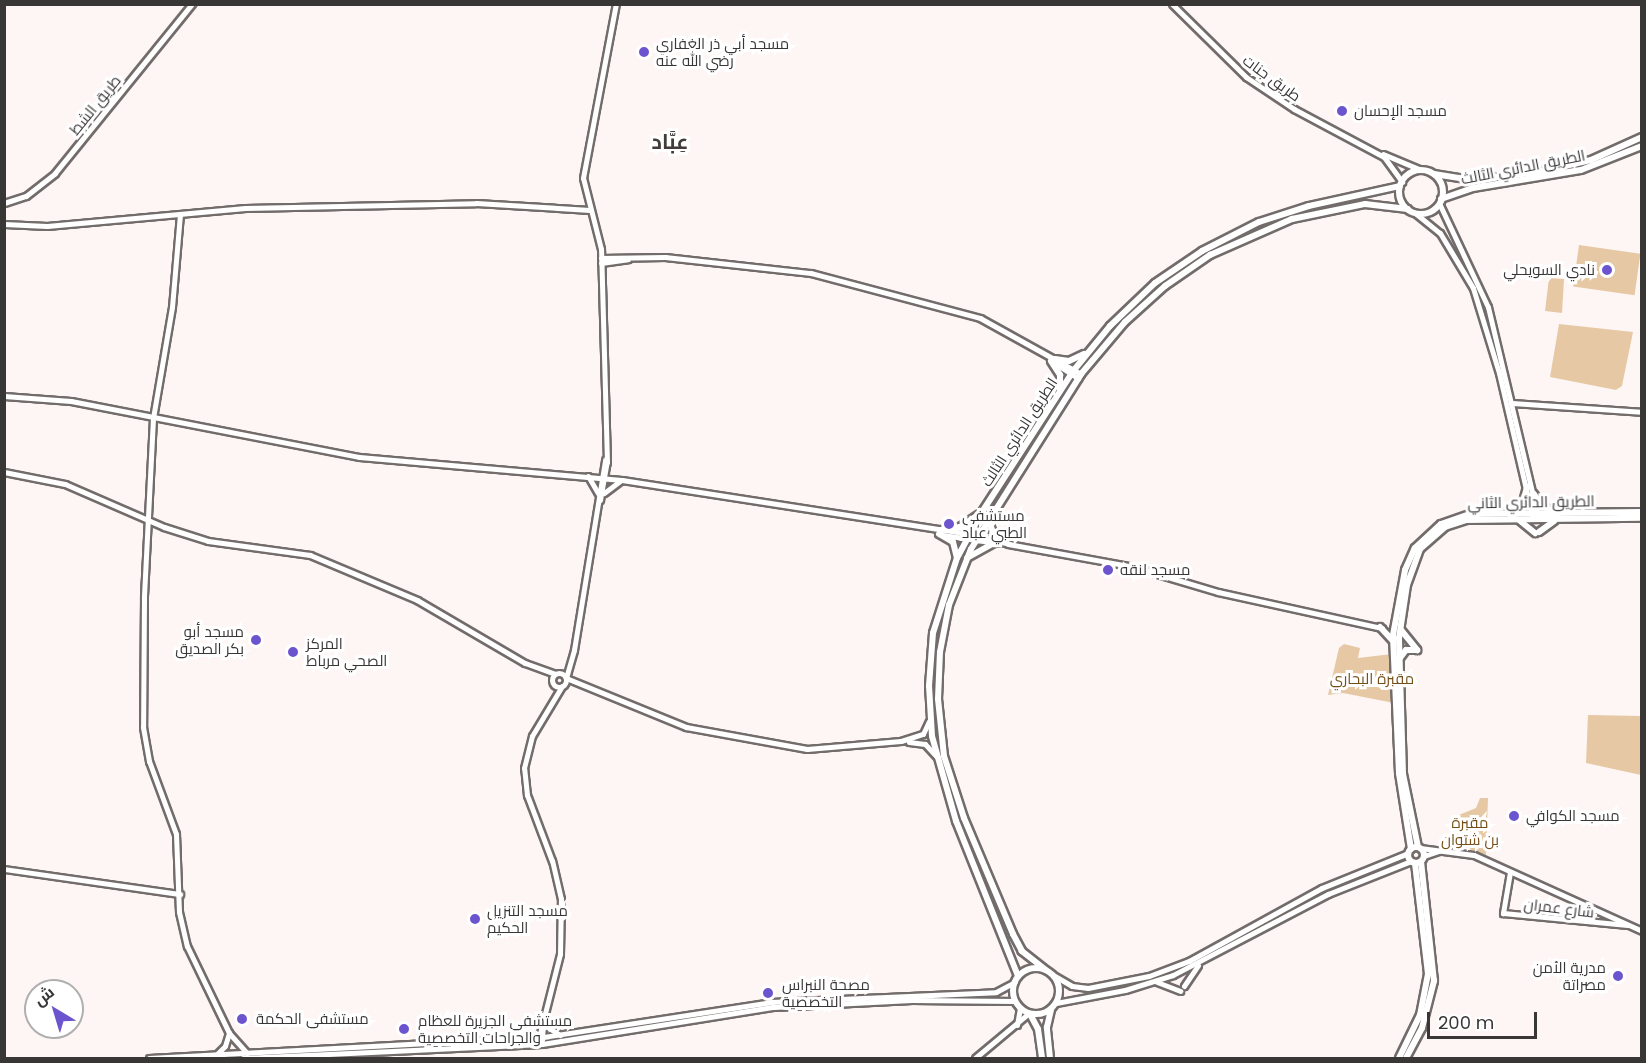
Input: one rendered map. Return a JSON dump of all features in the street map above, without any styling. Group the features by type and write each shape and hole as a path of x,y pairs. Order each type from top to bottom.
{"main road":[{"name":"الطريق الدائري الثالث","path":"1434,174 1482,180 1539,172 1591,160 1641,137"},
{"name":"الطريق الدائري الثالث","path":"1440,201 1473,188 1581,170 1641,146"},
{"path":"1421,170 1434,174 1442,187 1440,201 1431,211 1412,211 1400,196 1401,184 1412,172 1421,170"},
{"name":"الطريق الدائري الثالث","path":"1018,976 956,821 936,756 930,717 933,633 957,558 982,512 1072,372 1091,348 1155,283 1222,239 1291,211 1401,184"},
{"name":"الطريق الدائري الثالث","path":"1046,970 1022,951 1013,934 964,818 944,756 938,699 940,652 949,605 976,538 1079,376 1142,305 1180,274 1229,245 1274,225 1328,210 1374,204 1412,211"},
{"path":"1050,359 1076,359 1091,348"},
{"path":"1050,359 1060,375 1060,390"},
{"path":"1508,513 1520,507 1527,487"},
{"path":"1534,494 1544,508 1560,516"},
{"path":"940,532 960,527 982,512"},
{"name":"الطريق الدائري الثاني","path":"1560,516 1641,512"},
{"name":"الطريق الدائري الثاني","path":"1418,860 1410,851 1399,773 1394,648 1405,570 1423,538 1460,516 1508,513 1641,518"},
{"name":"الطريق الدائري الثاني","path":"1396,624 1410,571 1428,540 1445,527 1466,519 1516,519 1535,515"},
{"path":"1516,519 1529,525 1537,533 1560,516"},
{"path":"965,561 978,550 995,542 989,529 988,517"},
{"path":"940,532 953,542 957,558"},
{"path":"1380,627 1389,628 1396,624 1417,650 1406,650 1400,659"},
{"path":"1380,627 1390,636 1394,648"},
{"name":"الطريق الدائري الثاني","path":"1396,636 1400,659 1403,774 1419,847 1418,860"},
{"path":"1410,851 1419,847"},
{"path":"1399,1059 1420,1015 1428,974 1418,860"},
{"path":"1406,1059 1422,1028 1434,981 1433,940 1418,860"},
{"path":"1042,1059 1038,1029 1029,1013 1020,1008 1015,1001 1014,982 1018,976 1030,969 1046,970 1053,975 1059,986 1056,1003 1051,1009 1047,1022 1050,1059"},
{"path":"1029,1013 1051,1009"}],"street":[{"name":"طريق الشط","path":"4,204 26,196 55,173 192,4"},
{"path":"540,1040 560,954 561,899 552,861 527,795 524,768 529,741 566,678 574,650 606,461 601,249 583,186 583,163 616,4"},
{"name":"طريق جنات","path":"1172,4 1268,93 1373,150"},
{"path":"1373,150 1421,170"},
{"path":"1373,150 1390,163 1401,184"},
{"path":"1440,201 1448,228 1483,293 1513,403 1534,494 1535,515"},
{"path":"4,224 47,226 245,208 476,203 590,210"},
{"path":"1412,211 1443,238 1473,288 1535,515"},
{"path":"180,214 172,307 153,418 143,727 149,761 176,834 181,923 187,946 229,1033 247,1053"},
{"path":"601,249 612,260"},
{"path":"601,261 665,257 811,273 980,318 1079,376"},
{"path":"601,278 612,260"},
{"path":"4,396 58,399 368,458 621,480 1078,555 1228,594 1380,627 1396,636"},
{"path":"1506,403 1641,412"},
{"path":"587,476 606,461"},
{"path":"606,461 621,480"},
{"path":"4,472 66,484 148,520 217,543 310,555 417,600 544,672 552,683 562,686 580,686"},
{"path":"587,476 600,496"},
{"path":"600,496 621,480"},
{"path":"549,705 552,683 574,650"},
{"path":"544,672 557,673 580,686 686,727 755,742 814,749 901,741 925,744 936,756"},
{"path":"901,741 923,734 930,717"},
{"path":"1419,847 1469,854 1641,931"},
{"path":"1056,1003 1155,982 1202,961 1328,894 1442,850"},
{"path":"1053,975 1072,986 1088,988 1149,976 1188,961 1322,888 1410,851"},
{"path":"4,869 180,894"},
{"name":"شارع عمران","path":"1510,872 1503,913 1611,926 1628,925"},
{"path":"1155,982 1182,988 1202,961"},
{"path":"149,1059 527,1038 540,1040 771,1002 996,992 1014,982"},
{"path":"243,1059 540,1040 774,1007 912,1000 1015,1001"},
{"path":"1017,1025 1020,1008"},
{"path":"975,1059 1029,1013"},
{"path":"542,1025 562,1035"},
{"path":"527,1038 542,1025"},
{"path":"216,1054 225,1046 229,1033"}],"green space":[{"name":"نادي السويحلي","path":"1579,245 1640,254 1635,295 1573,287"},
{"path":"1549,278 1564,279 1562,313 1545,311"},
{"path":"1559,324 1633,332 1622,386 1616,390 1550,377"},
{"name":"مقبرة البحاري","path":"1344,644 1360,648 1358,658 1392,654 1394,703 1343,693 1328,695 1339,648"},
{"path":"1588,715 1641,716 1641,775 1586,763"},
{"name":"مقبرة بن شتوان","path":"1480,798 1488,798 1486,855 1452,843 1454,817 1476,808"}],"place":[{"name":"مسجد أبي ذر الغفاري رضي الله عنه","path":"644,52"},
{"name":"مسجد الإحسان","path":"1342,111"},
{"name":"نادي السويحلي","path":"1607,270"},
{"name":"مستشفى الطبي عباد","path":"949,524"},
{"name":"مسجد لنقه","path":"1108,570"},
{"name":"مسجد أبو بكر الصديق","path":"256,640"},
{"name":"المركز الصحي مرباط","path":"293,652"},
{"name":"مسجد الكوافي","path":"1514,816"},
{"name":"مسجد التنزيل الحكيم","path":"475,919"},
{"name":"مدرية الأمن مصراتة","path":"1618,976"},
{"name":"مصحة النبراس التخصصية","path":"768,993"},
{"name":"مستشفى الحكمة","path":"242,1019"},
{"name":"مستشفى الجزيرة للعظام والجراحات التخصصية","path":"404,1029"}],"district":[{"name":"عِبَّاد","path":"670,142"}]}
